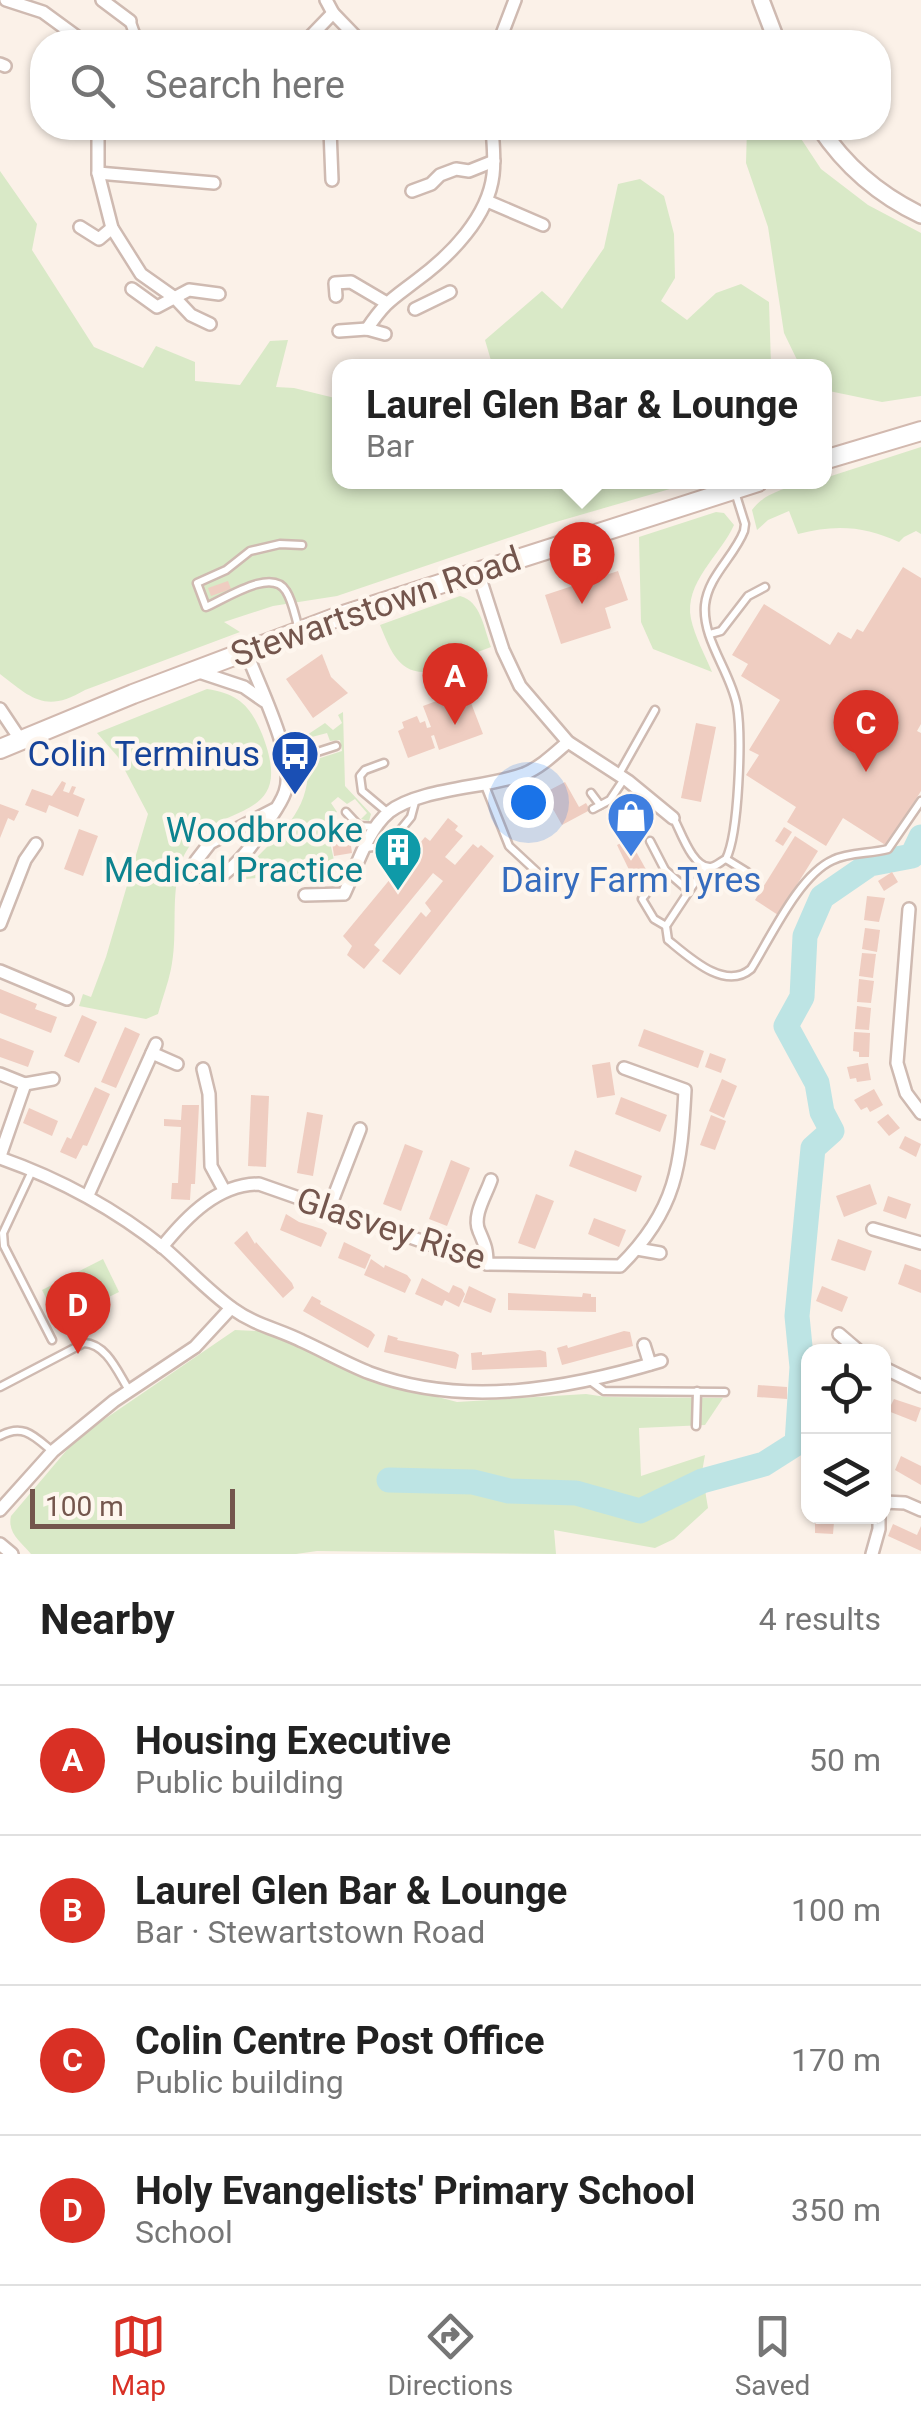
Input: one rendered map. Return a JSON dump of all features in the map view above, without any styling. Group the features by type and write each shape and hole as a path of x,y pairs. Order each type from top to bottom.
{"main road":[{"path":"832,458 921,430"},
{"name":"Stewartstown Road","path":"0,749 300,630 477,569 737,489"}],"street":[{"path":"6,0 43,12 68,30"},
{"path":"43,12 51,0"},
{"path":"102,0 130,21 133,30"},
{"path":"326,0 349,30"},
{"path":"504,30 515,0"},
{"path":"761,0 772,30"},
{"path":"317,30 333,14"},
{"path":"98,140 98,173 112,228 142,274 191,315 210,324"},
{"path":"330,140 332,180"},
{"path":"368,329 385,302 418,280 462,238 487,201 494,161 493,140"},
{"path":"829,140 871,185 921,216"},
{"path":"412,191 456,169 468,171 494,161"},
{"path":"98,173 214,183"},
{"path":"487,201 542,225"},
{"path":"80,227 99,239 112,228"},
{"path":"418,280 434,301"},
{"path":"336,296 336,283 351,282 385,302"},
{"path":"132,289 158,307 189,290 219,294"},
{"path":"414,309 450,292"},
{"path":"338,331 368,329 385,334"},
{"path":"477,569 503,650 520,686 568,742 673,818"},
{"path":"246,651 286,762 286,790 275,809 249,848 227,872 218,878 201,876 196,862 210,843 275,809"},
{"path":"194,671 244,686 264,700"},
{"path":"0,709 20,739"},
{"path":"305,895 344,894 388,813 415,800 520,776 539,767 568,742"},
{"path":"1,921 25,860 36,844"},
{"path":"909,909 896,1063 906,1093 921,1112"},
{"path":"0,971 67,999"},
{"path":"88,1195 154,1049 176,1064"},
{"path":"624,1068 685,1090 682,1157 674,1186 637,1249 660,1253"},
{"path":"162,1248 208,1200 224,1190 211,1166 209,1094 202,1069"},
{"path":"0,1074 25,1084 53,1080"},
{"path":"25,1084 0,1157 88,1195 257,1324 286,1333 372,1374 424,1387 491,1394 588,1379 655,1363 644,1345"},
{"path":"329,1209 360,1129"},
{"path":"486,1264 487,1242 479,1231 477,1217 491,1180"},
{"name":"Glasvey Rise","path":"224,1190 259,1184 486,1264 605,1268 620,1266 637,1249"},
{"path":"873,1229 921,1242"},
{"path":"0,1510 53,1452 129,1390 196,1347 232,1308"},
{"path":"839,1334 851,1344"},
{"path":"891,1371 921,1386"},
{"path":"891,1502 921,1510"},
{"path":"872,1554 879,1524"},
{"path":"0,1544 12,1554"}],"lane":[{"path":"726,858 738,801 737,706 704,620 705,599 711,584 741,539 745,524 734,490"},
{"path":"300,630 286,590 279,584 270,581 256,585 206,607 197,583 226,570 250,551 302,544"},
{"path":"710,634 721,631 748,596 765,587"},
{"path":"591,793 597,807 610,800 656,710"},
{"path":"286,762 336,746"},
{"path":"384,763 360,776 362,791 388,813"},
{"path":"484,782 509,846 552,886"},
{"path":"366,848 388,845 411,817 415,800"},
{"path":"726,858 705,867 666,926 668,940 720,976 732,979 751,969 807,880 820,867 837,858 888,850 921,801"},
{"path":"346,812 359,826 378,827"},
{"path":"673,818 695,859 705,867"},
{"path":"650,841 665,870 688,890"},
{"path":"726,858 747,872"},
{"path":"665,870 642,900 654,919 666,926"},
{"path":"32,1170 3,1233 4,1246 52,1340"},
{"path":"0,1387 84,1343 92,1343 103,1350 129,1390"},
{"path":"588,1379 604,1390 725,1392"},
{"path":"696,1426 697,1392"},
{"path":"0,1436 17,1429 28,1430 53,1452"}],"green space":[{"path":"747,140 802,140 821,169 868,205 921,233 921,396 882,402 832,392 832,359 797,359 784,333 768,227 746,163"},
{"path":"0,171 37,224 32,250 94,347 143,368 156,346 195,362 195,381 240,385 270,341 288,340 276,387 332,397 332,489 670,489 549,524 337,596 273,606 224,622 240,632 60,701 31,696 0,674"},
{"path":"640,179 664,196 674,234 675,278 661,301 687,320 716,293 741,284 769,302 771,359 491,359 485,340 542,291 562,309 604,248 618,184"},
{"path":"921,447 921,534 916,531 899,542 850,528 798,534 789,511 757,530 752,510 758,503 786,489 832,489 832,476"},
{"path":"716,512 724,513 734,525 698,581 690,606 693,626 712,672 653,649 641,622 639,537"},
{"path":"460,596 477,610 491,647 425,672 407,668 391,649 380,625"},
{"path":"207,689 235,698 253,715 271,766 269,787 259,801 206,830 190,846 179,870 173,957 158,1014 146,1019 79,1006 83,994 91,997 106,957 148,814 118,757 97,733"},
{"path":"343,712 345,786 371,814 369,821 361,819 367,813 355,799 347,804 338,797 331,803 337,812 325,818 336,870 237,880 295,814 303,800 308,762 342,751 340,740 330,741 327,733 308,738 310,747 304,748 301,739 325,723 333,730 342,723 338,715"},
{"path":"103,1259 119,1292 58,1322 42,1290"},
{"path":"235,1330 259,1331 290,1340 362,1377 457,1402 586,1394 723,1398 705,1425 639,1428 641,1476 705,1455 702,1472 708,1508 674,1539 655,1548 554,1530 556,1554 31,1554 13,1532 11,1516 77,1438"}],"building":[{"path":"903,567 921,578 921,724 917,731 921,733 921,791 887,846 843,818 826,846 787,822 796,807 746,775 759,755 749,750 780,700 741,676 748,664 732,655 764,604 830,645 838,632 851,639 857,629 863,632"},
{"path":"618,571 628,600 605,608 611,628 561,644 545,595"},
{"path":"228,581 231,589 211,596 208,588"},
{"path":"322,654 331,677 348,693 313,718 286,679"},
{"path":"466,690 483,734 439,750 434,735 431,736 435,748 408,758 398,731 404,728 402,722 417,716 420,723 425,721 427,728 431,727 423,706"},
{"path":"696,723 716,727 701,802 681,798"},
{"path":"62,781 66,783 63,791 69,793 72,786 76,787 73,794 85,799 78,817 49,805 46,813 25,805 32,789 52,796"},
{"path":"565,782 579,807 586,803 590,810 562,825 544,793"},
{"path":"0,804 19,811 14,821 8,818 0,838"},
{"name":"Woodbrooke Medical Practice","path":"448,818 463,836 445,857 455,865 473,844 478,848 481,845 494,856 400,975 382,961 421,912 426,917 431,911 425,903 443,881 433,873 374,945 380,950 364,969 347,955 352,946 343,936 425,837 430,841"},
{"path":"339,820 340,824 348,823 352,853 334,856 329,821"},
{"path":"784,827 792,832 783,846 775,841"},
{"path":"79,829 98,836 83,876 64,869"},
{"path":"795,836 818,851 778,915 755,900"},
{"name":"Dairy Farm Tyres","path":"629,839 648,873 634,880 617,845"},
{"path":"892,872 898,882 884,891 878,881"},
{"path":"867,896 885,898 879,922 864,920"},
{"path":"865,928 880,930 877,952 862,949"},
{"path":"862,953 876,954 873,978 859,976"},
{"path":"859,979 874,981 871,1003 857,1002"},
{"path":"0,989 57,1017 51,1033 0,1013"},
{"path":"857,1006 871,1008 869,1030 855,1029"},
{"path":"82,1015 97,1022 79,1063 64,1056"},
{"path":"125,1027 140,1034 116,1088 101,1082"},
{"path":"644,1029 704,1051 698,1068 638,1046"},
{"path":"854,1032 870,1033 869,1057 859,1057 859,1052 853,1051"},
{"path":"0,1038 34,1051 28,1067 0,1057"},
{"path":"710,1053 726,1059 721,1073 705,1067"},
{"path":"610,1062 615,1095 597,1098 592,1065"},
{"path":"868,1063 871,1080 850,1079 847,1067"},
{"path":"722,1079 737,1086 724,1118 709,1111"},
{"path":"95,1087 110,1094 87,1146 83,1145 76,1159 60,1152 67,1137 71,1139"},
{"path":"874,1089 883,1105 870,1112 867,1107 861,1110 854,1100"},
{"path":"251,1095 269,1096 266,1167 248,1166"},
{"path":"621,1097 667,1115 660,1132 615,1114"},
{"path":"182,1105 199,1105 195,1184 191,1184 190,1200 171,1199 172,1183 178,1183 181,1127 164,1126 164,1119 181,1120"},
{"path":"29,1108 58,1121 52,1136 23,1123"},
{"path":"307,1112 323,1115 313,1176 297,1173"},
{"path":"888,1114 900,1128 889,1136 877,1122"},
{"path":"711,1115 726,1121 715,1150 700,1145"},
{"path":"905,1136 921,1144 916,1157 899,1148"},
{"path":"405,1144 423,1151 401,1211 383,1204"},
{"path":"575,1150 642,1176 636,1192 569,1166"},
{"path":"451,1160 470,1168 447,1226 429,1219"},
{"path":"870,1184 877,1204 844,1217 836,1196"},
{"path":"536,1194 554,1201 535,1249 518,1243"},
{"path":"888,1196 911,1204 906,1219 883,1211"},
{"path":"286,1214 327,1233 321,1247 280,1230"},
{"path":"594,1218 626,1230 619,1247 588,1234"},
{"path":"247,1231 292,1283 294,1288 283,1298 234,1243"},
{"path":"838,1239 872,1251 865,1271 831,1260"},
{"path":"344,1242 371,1255 365,1269 338,1258"},
{"path":"371,1259 407,1275 411,1280 405,1293 364,1275"},
{"path":"905,1264 921,1270 921,1293 898,1284"},
{"path":"422,1278 449,1293 453,1285 462,1289 465,1294 459,1307 445,1300 442,1306 415,1294"},
{"path":"469,1286 496,1299 491,1313 463,1302"},
{"path":"822,1286 848,1297 842,1312 816,1301"},
{"path":"508,1293 582,1297 583,1293 591,1294 596,1297 596,1312 508,1310"},
{"path":"312,1296 371,1331 375,1335 368,1348 303,1311"},
{"path":"630,1332 633,1346 562,1365 557,1348"},
{"path":"388,1335 455,1352 459,1355 456,1369 384,1352"},
{"path":"546,1352 547,1367 472,1370 471,1353"},
{"path":"758,1385 787,1387 787,1399 757,1397"},
{"path":"894,1399 921,1408 916,1422 891,1412"},
{"path":"901,1456 921,1466 921,1485 895,1470"},
{"path":"815,1524 834,1524 833,1534 815,1533"},
{"path":"893,1524 917,1535 921,1526 921,1551 888,1536"}],"waterway":[{"path":"389,1480 473,1482 509,1491 576,1493 640,1511 702,1481 764,1464 797,1443 802,1367 797,1316 813,1148 832,1131 822,1112 817,1083 786,1026 802,997 805,936 822,897 870,864 912,856 921,837"}],"place":[{"name":"Laurel Glen Bar & Lounge","path":"582,604"},
{"name":"Housing Executive","path":"455,725"},
{"name":"Colin Centre Post Office","path":"866,772"},
{"name":"Colin Terminus","path":"295,796"},
{"name":"Dairy Farm Tyres","path":"631,858"},
{"name":"Woodbrooke Medical Practice","path":"398,892"},
{"name":"Holy Evangelists' Primary School","path":"78,1354"}]}
